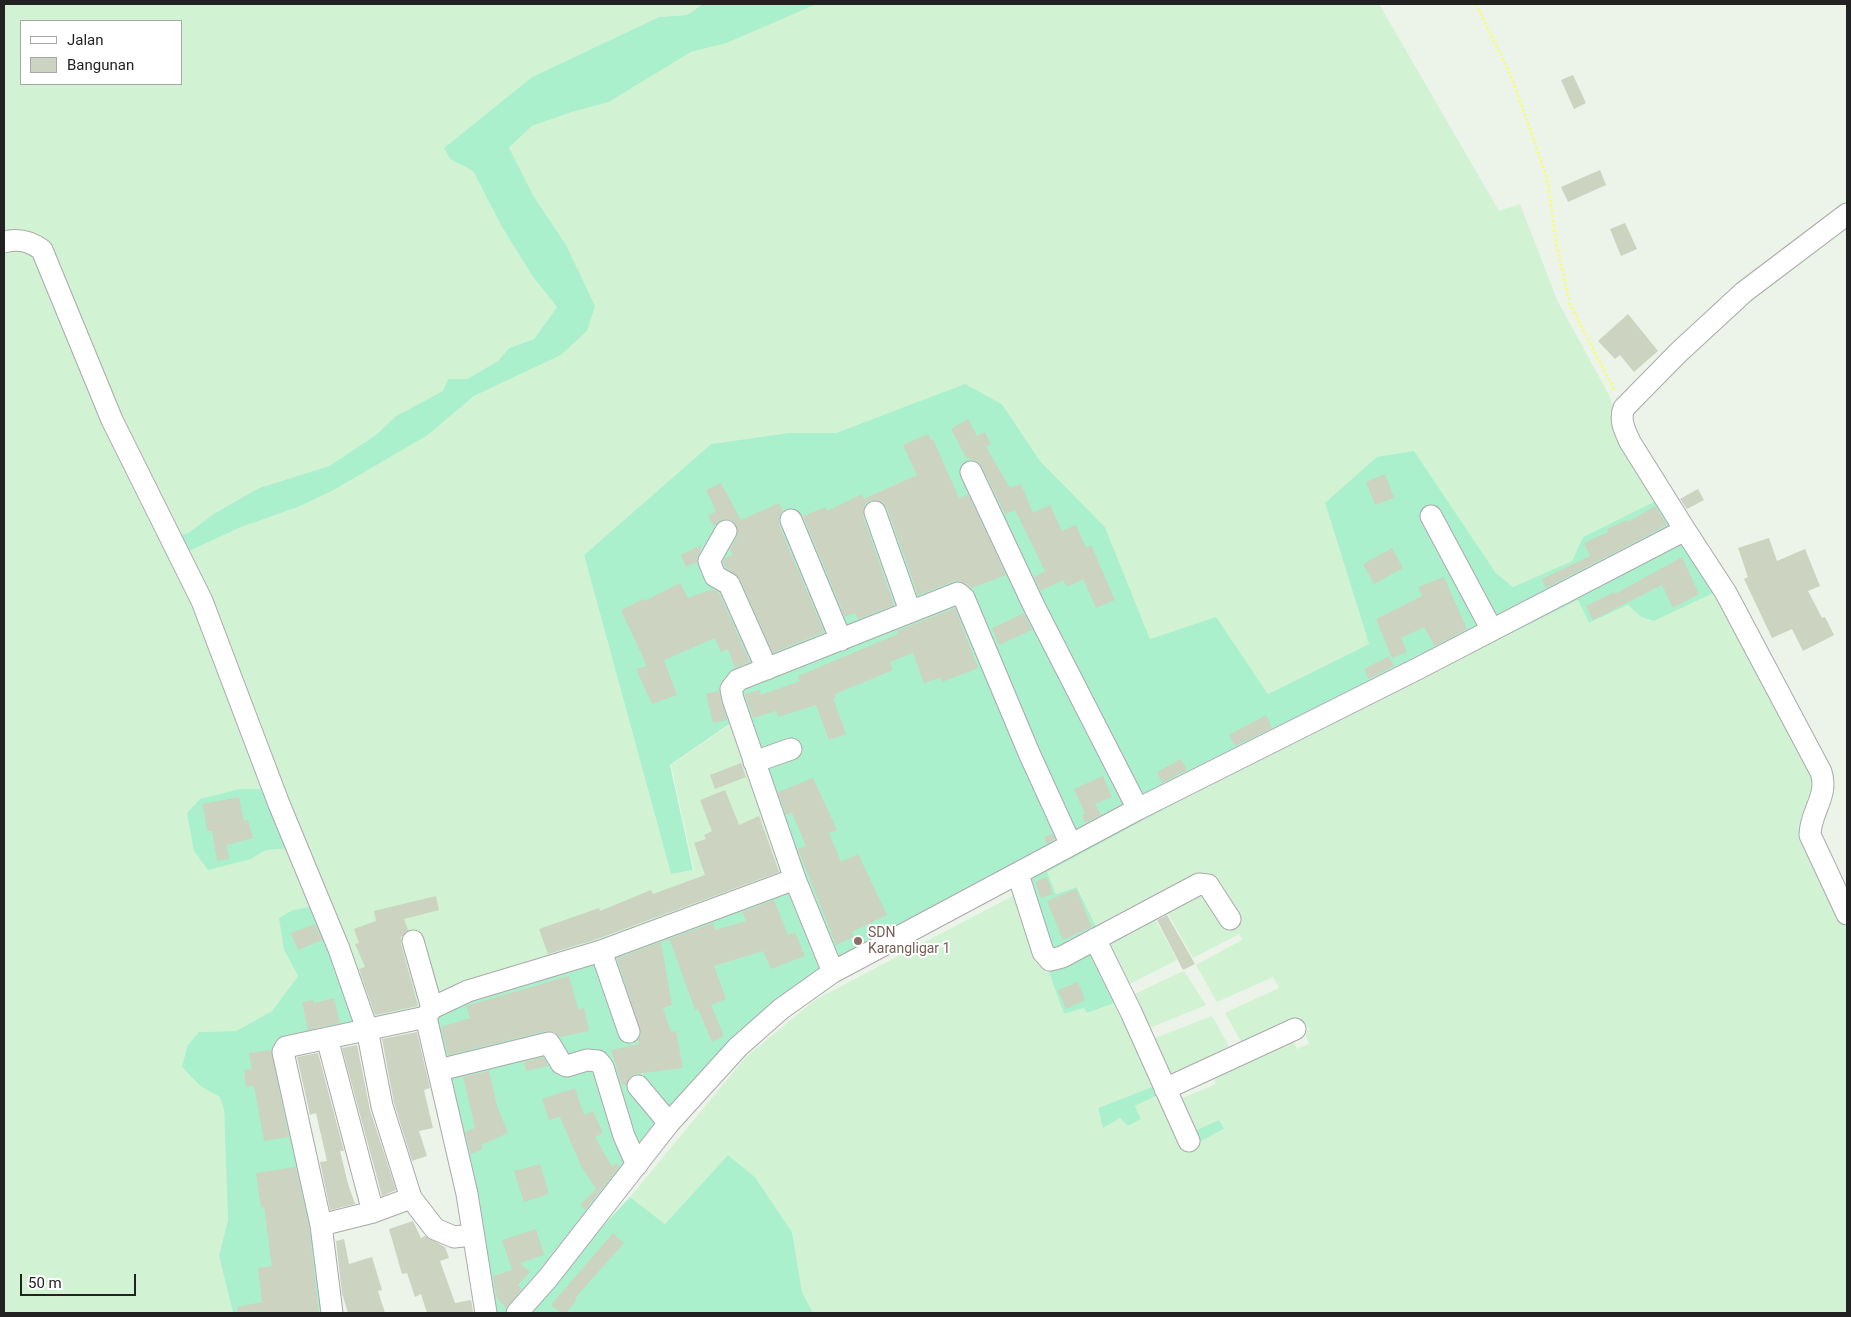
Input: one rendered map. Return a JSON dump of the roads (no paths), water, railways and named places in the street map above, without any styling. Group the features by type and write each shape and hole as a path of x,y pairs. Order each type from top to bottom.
{"street":[{"path":"1847,214 1744,292 1679,352 1624,408 1622,414 1623,427 1630,442 1726,594 1822,772 1823,792 1812,822 1810,835 1847,914"},
{"path":"4,242 23,240 33,243 42,250 112,420 202,601 279,804 339,949 366,1028 382,1106 411,1198 435,1229 454,1236 472,1235"},
{"path":"971,472 1034,606 1138,809"},
{"path":"875,512 910,611"},
{"path":"1431,516 1492,630"},
{"path":"791,520 841,640"},
{"path":"517,1313 548,1278 669,1123 738,1047 781,1009 833,972 1138,809 1685,530"},
{"path":"726,531 709,561 715,576 729,584 767,670"},
{"path":"833,972 795,879 754,762 732,689 733,683 738,680 767,670 955,593 964,598 1029,753 1071,845"},
{"path":"754,762 791,749"},
{"path":"1018,874 1046,958 1055,960 1204,883 1230,919"},
{"path":"332,1313 321,1225 283,1052 290,1044 327,1038 429,1012 468,991 601,951 795,879"},
{"path":"1095,939 1131,1012 1189,1141"},
{"path":"413,941 429,1012 438,1070 467,1194 472,1235 486,1313"},
{"path":"601,951 629,1032"},
{"path":"1165,1089 1295,1029"},
{"path":"327,1038 372,1212"},
{"path":"438,1070 549,1043 561,1063 567,1066 593,1059 598,1061 603,1067 624,1136 637,1165"},
{"path":"638,1086 669,1123"},
{"path":"321,1225 372,1212 411,1198"}],"place":[{"name":"SDN Karangligar 1","path":"858,941"}]}
